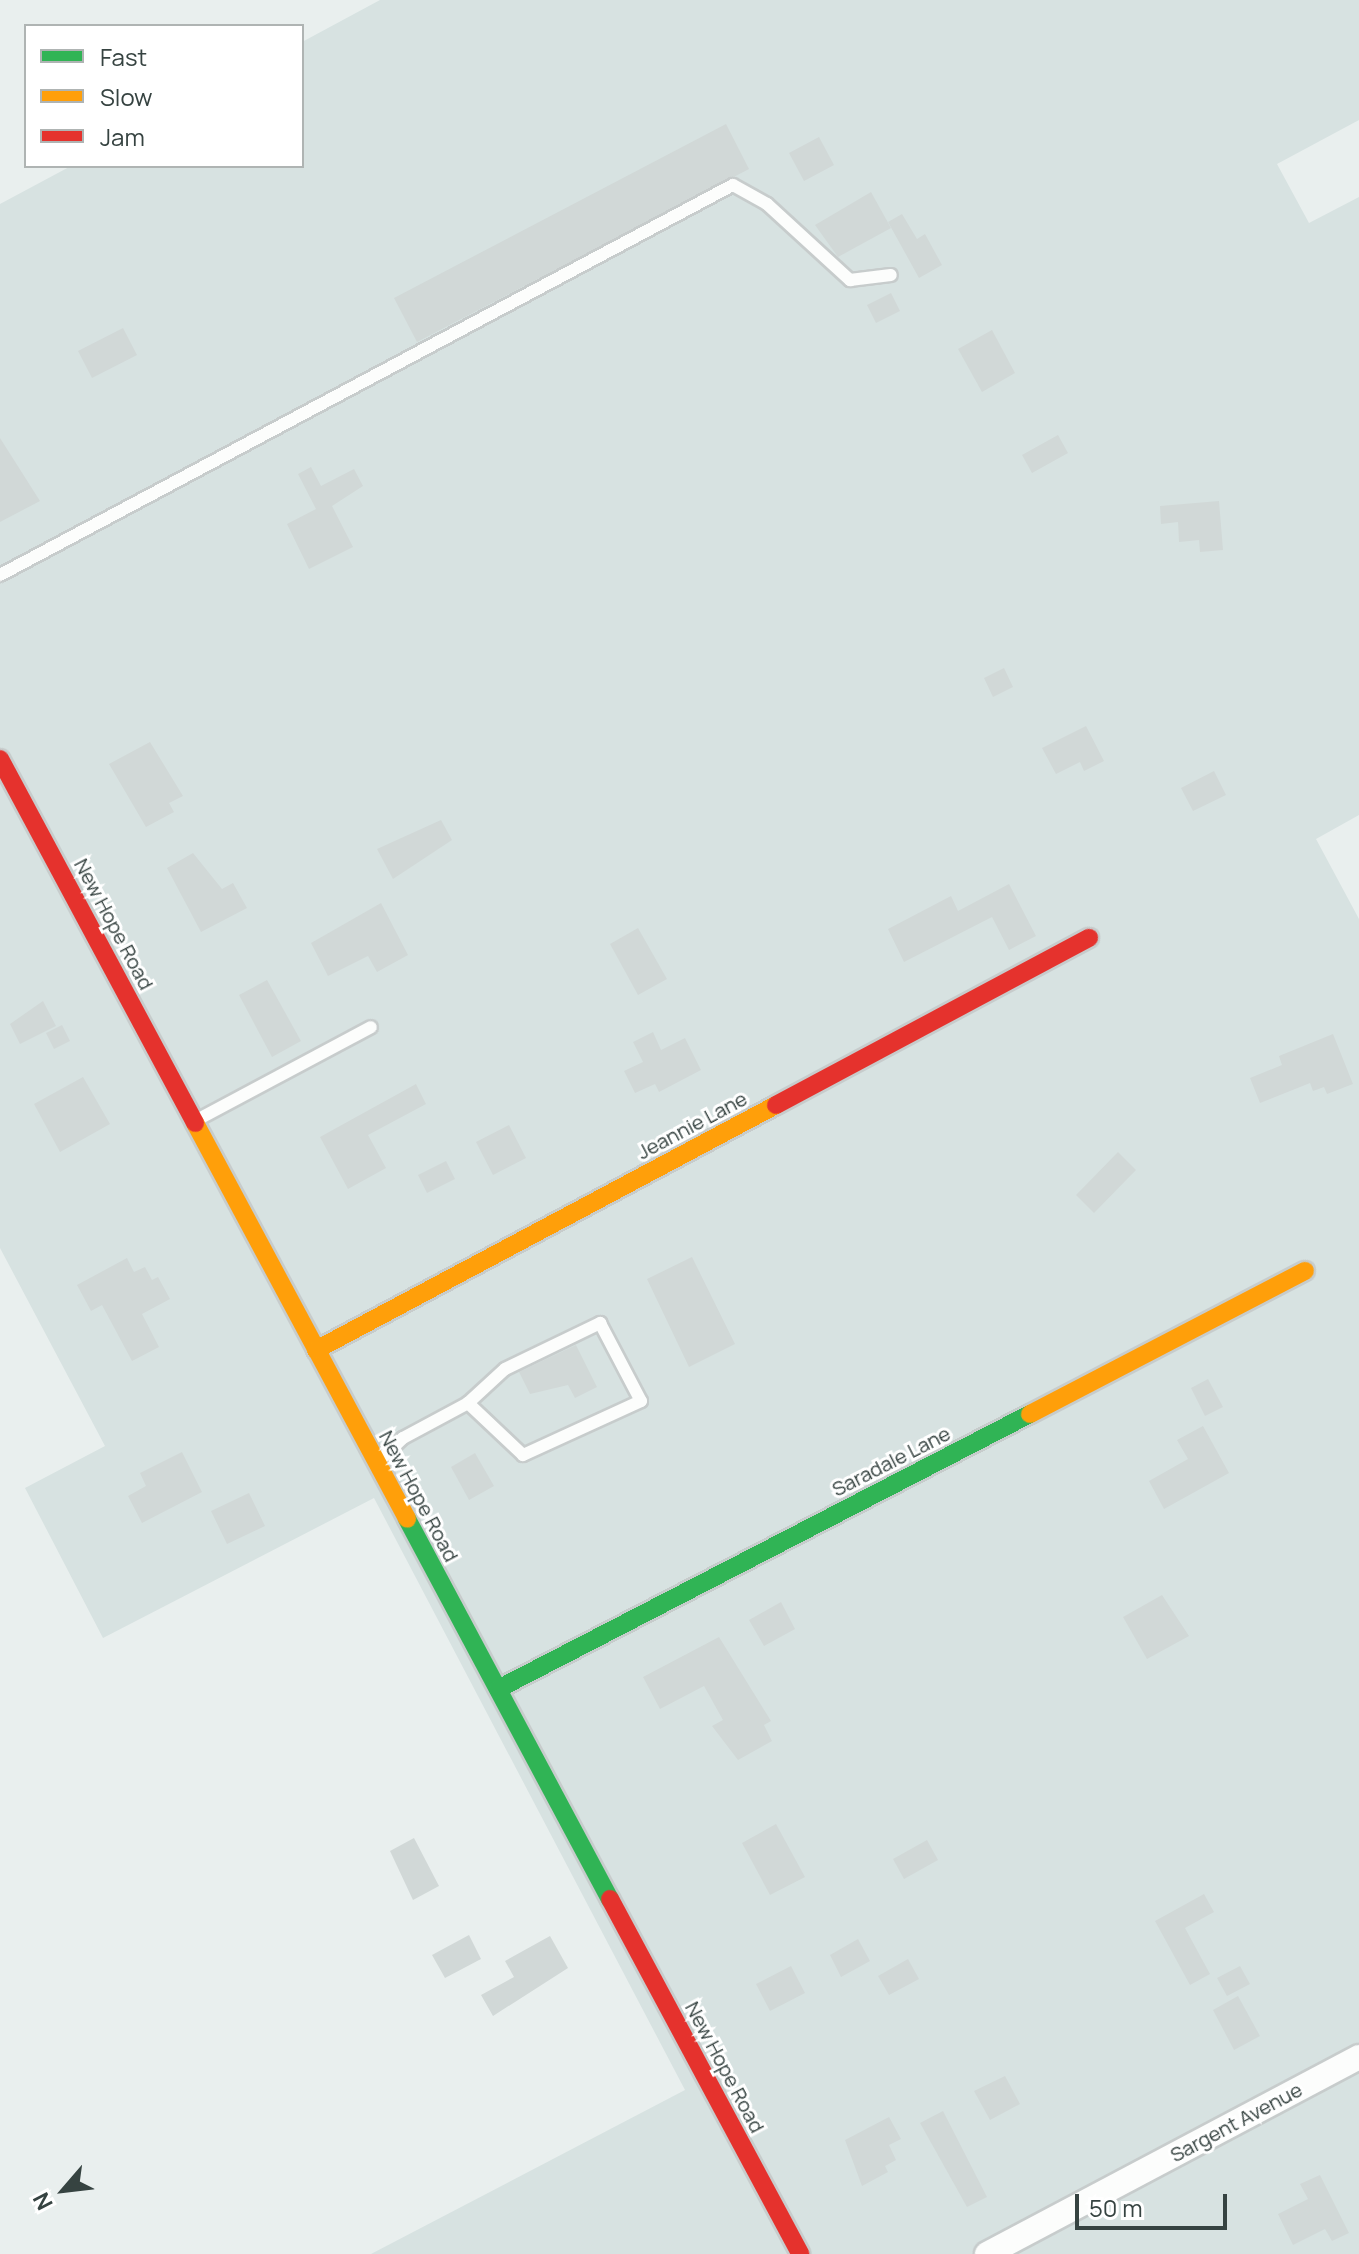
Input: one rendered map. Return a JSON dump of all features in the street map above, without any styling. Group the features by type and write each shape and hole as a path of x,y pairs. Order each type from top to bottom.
{"street":[{"name":"New Hope Road","path":"0,759 800,2254"},
{"name":"Jeannie Lane","path":"316,1350 1089,938"},
{"name":"Saradale Lane","path":"498,1689 1305,1271"},
{"name":"Sargent Avenue","path":"987,2254 1359,2057"}],"lane":[{"path":"0,575 733,185 767,204 850,280 891,275"},
{"path":"194,1122 371,1027"},
{"path":"377,1463 403,1438 468,1403 536,1350 600,1323 641,1401 523,1455 468,1403"}],"shaded area":[{"path":"380,0 1359,0 1359,120 1277,164 1309,223 1359,197 1359,815 1316,839 1359,919 1359,2254 371,2254 685,2090 374,1498 103,1638 25,1488 105,1446 0,1248 0,204 67,168 304,168 304,41"}],"building":[{"path":"726,124 749,169 417,342 394,298"},
{"path":"819,137 834,165 804,181 789,153"},
{"path":"871,192 891,228 838,257 815,225"},
{"path":"902,214 917,239 925,234 942,265 919,278 888,222"},
{"path":"891,293 900,311 876,323 867,305"},
{"path":"123,328 137,355 92,378 78,351"},
{"path":"992,330 1015,373 982,392 958,349"},
{"path":"1058,435 1068,453 1032,473 1022,455"},
{"path":"0,438 40,501 0,522"},
{"path":"311,467 321,486 354,469 363,486 332,506 353,547 309,569 287,524 316,509 298,474"},
{"path":"1219,501 1223,550 1200,552 1199,540 1179,542 1178,522 1161,524 1160,506"},
{"path":"1004,668 1013,687 993,697 984,678"},
{"path":"1086,726 1104,761 1084,771 1080,762 1056,774 1042,748"},
{"path":"150,742 183,796 169,803 174,812 146,827 109,764"},
{"path":"1214,771 1226,795 1193,811 1181,788"},
{"path":"441,820 452,840 393,879 377,849"},
{"path":"193,853 222,889 233,883 247,908 201,932 167,868"},
{"path":"1009,884 1036,936 1009,950 992,917 904,962 888,929 951,896 958,911"},
{"path":"381,903 408,955 377,972 368,956 328,976 311,943"},
{"path":"638,928 667,979 638,995 610,944"},
{"path":"267,980 301,1041 272,1057 239,995"},
{"path":"43,1001 56,1026 20,1044 10,1024"},
{"path":"62,1025 70,1041 54,1049 46,1033"},
{"path":"653,1032 661,1050 685,1038 701,1070 659,1092 655,1084 635,1093 624,1071 643,1062 633,1042"},
{"path":"1333,1034 1353,1084 1327,1094 1324,1087 1313,1091 1310,1083 1260,1103 1250,1078 1282,1065 1279,1056"},
{"path":"83,1077 110,1124 60,1152 34,1104"},
{"path":"416,1084 426,1104 368,1135 386,1168 348,1189 320,1137"},
{"path":"509,1125 526,1158 493,1175 476,1142"},
{"path":"1118,1152 1136,1170 1094,1213 1076,1195"},
{"path":"446,1161 455,1179 427,1193 418,1175"},
{"path":"692,1257 735,1344 689,1367 647,1279"},
{"path":"127,1258 134,1272 145,1267 152,1280 158,1277 170,1299 142,1314 159,1347 132,1361 102,1305 91,1311 77,1285"},
{"path":"576,1345 597,1387 575,1398 568,1385 530,1394 519,1372"},
{"path":"1208,1379 1223,1407 1205,1416 1191,1388"},
{"path":"1203,1426 1229,1473 1164,1509 1149,1481 1188,1459 1177,1440"},
{"path":"182,1452 202,1492 142,1523 128,1496 146,1486 140,1473"},
{"path":"475,1453 494,1486 469,1500 451,1467"},
{"path":"249,1493 265,1526 227,1544 211,1511"},
{"path":"1162,1595 1189,1636 1147,1659 1123,1617"},
{"path":"781,1602 795,1629 764,1646 749,1620"},
{"path":"719,1637 771,1721 764,1725 772,1741 738,1760 712,1726 723,1720 704,1686 660,1709 643,1677"},
{"path":"776,1824 805,1877 770,1895 742,1843"},
{"path":"414,1838 439,1886 413,1900 390,1851"},
{"path":"927,1840 938,1860 904,1879 893,1859"},
{"path":"1204,1894 1214,1912 1185,1928 1210,1974 1190,1985 1155,1921"},
{"path":"469,1935 481,1959 445,1978 432,1955"},
{"path":"550,1936 568,1968 493,2016 481,1995 514,1977 505,1961"},
{"path":"858,1939 870,1961 841,1977 830,1955"},
{"path":"908,1959 919,1979 889,1995 878,1976"},
{"path":"791,1966 805,1993 770,2011 756,1984"},
{"path":"1240,1966 1250,1984 1227,1996 1217,1978"},
{"path":"1238,1996 1260,2036 1234,2050 1213,2010"},
{"path":"1005,2076 1020,2104 990,2120 974,2091"},
{"path":"943,2111 987,2197 967,2207 920,2123"},
{"path":"889,2117 901,2139 889,2145 896,2160 885,2166 888,2172 862,2186 845,2140"},
{"path":"1320,2175 1349,2233 1332,2241 1325,2229 1293,2245 1278,2214 1308,2199 1300,2184"}],"traffic: fast":[{"path":"498,1689 1030,1414"},
{"path":"407,1519 610,1899"}],"traffic: slow":[{"path":"316,1350 776,1105"},
{"path":"195,1123 407,1519"},
{"path":"1030,1414 1305,1271"}],"traffic: jam":[{"path":"0,759 195,1123"},
{"path":"776,1105 1089,938"},
{"path":"610,1899 800,2254"}]}
